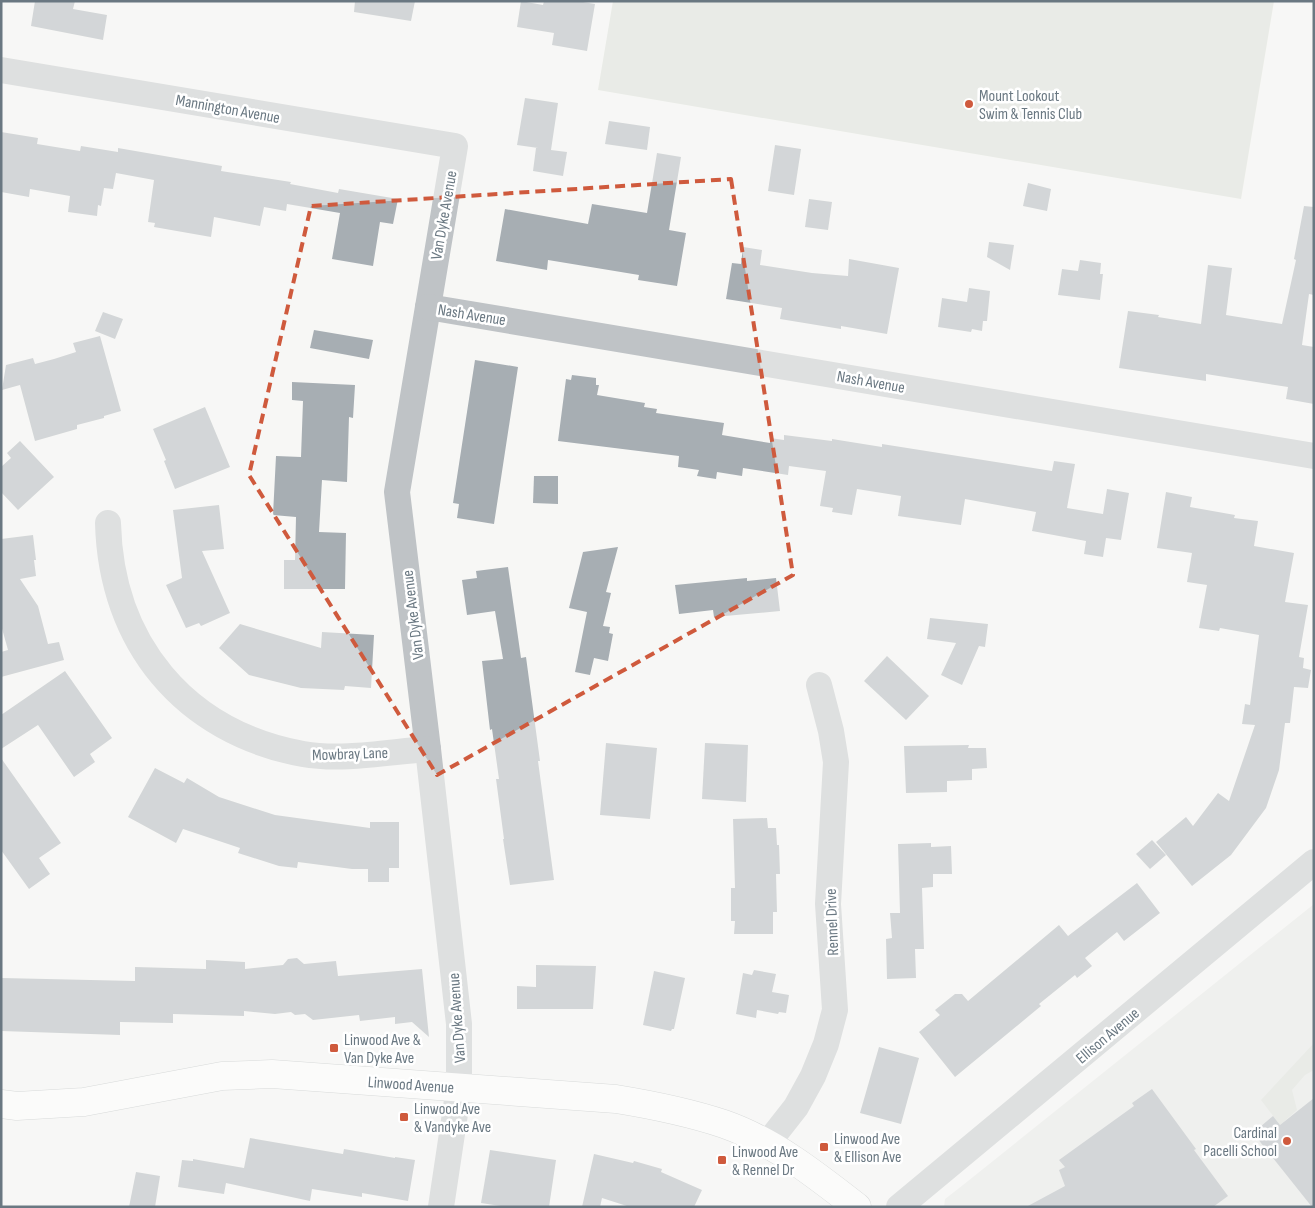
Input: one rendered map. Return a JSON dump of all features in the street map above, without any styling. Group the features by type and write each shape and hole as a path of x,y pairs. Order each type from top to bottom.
{"main road":[{"name":"Linwood Avenue","path":"1,1104 17,1106 84,1102 222,1076 272,1074 616,1099 672,1108 726,1124 767,1144 824,1181 857,1207"}],"street":[{"name":"Mannington Avenue","path":"1,70 455,146"},
{"name":"Van Dyke Avenue","path":"441,1207 459,1087 459,1024 397,492 455,146"},
{"name":"Nash Avenue","path":"428,306 1314,456"},
{"name":"Mowbray Lane","path":"108,523 108,545 113,578 123,609 137,640 155,668 180,694 203,713 231,731 261,744 304,754 338,756 428,749"},
{"name":"Rennel Drive","path":"767,1144 796,1107 813,1076 826,1044 835,1010 828,904 836,762 831,731 819,685"},
{"name":"Ellison Avenue","path":"899,1207 1314,862"}],"highlighted area":[{"path":"731,179 793,575 437,775 249,475 311,206"}],"shaded area":[{"name":"Mount Lookout Swim & Tennis Club","path":"613,1 1274,1 1241,199 598,90"},
{"path":"1314,904 1314,1207 944,1207 945,1199"},
{"path":"1314,1043 1314,1070 1305,1075 1292,1090 1297,1110 1280,1125 1261,1100"}],"building":[{"path":"35,1 75,1 73,9 107,15 103,40 31,26"},
{"path":"355,1 415,1 411,21 354,12"},
{"path":"521,1 543,5 544,1 577,1 595,4 587,51 552,45 554,33 517,27"},
{"path":"525,98 558,103 551,150 567,152 563,176 533,171 536,148 538,148 517,145"},
{"path":"609,121 650,127 647,150 605,144"},
{"path":"1,132 38,138 37,144 80,151 81,146 118,152 118,148 222,166 221,171 291,182 290,184 338,193 339,189 398,199 393,224 380,222 373,266 332,259 340,213 287,204 286,211 264,207 260,226 214,217 211,237 154,227 155,223 148,222 154,180 116,173 113,189 104,188 101,206 98,205 97,216 68,212 70,196 30,189 29,197 1,192"},
{"path":"775,145 801,149 794,195 768,191"},
{"path":"657,153 681,157 669,230 686,233 677,286 638,280 639,275 548,260 547,270 496,261 505,209 588,224 592,204 647,213"},
{"path":"1028,183 1051,189 1047,211 1023,206"},
{"path":"809,199 832,202 828,230 805,227"},
{"path":"1304,206 1314,207 1314,295 1309,294 1302,345 1314,347 1314,404 1286,399 1288,387 1206,374 1206,381 1119,368 1128,311 1201,324 1208,265 1232,268 1226,315 1282,324 1296,260 1294,259"},
{"path":"989,242 1014,245 1010,270 987,257"},
{"path":"743,247 762,250 760,265 812,273 848,276 849,259 899,268 887,334 841,326 841,329 780,319 782,308 726,299 732,263 741,264"},
{"path":"1080,260 1101,263 1100,274 1103,274 1100,300 1058,295 1062,269 1078,271"},
{"path":"969,288 990,291 987,321 983,321 982,331 972,329 971,332 938,327 942,298 967,302"},
{"path":"103,312 123,319 115,339 95,331"},
{"path":"314,330 373,340 369,359 310,348"},
{"path":"100,336 121,411 104,416 104,418 77,425 77,429 35,441 20,385 2,390 6,365 33,358 35,364 54,359 76,352 73,343"},
{"path":"475,360 518,367 494,524 457,518 459,504 453,503"},
{"path":"572,375 596,378 596,385 599,385 597,395 645,403 644,407 657,409 656,413 724,423 722,435 770,443 770,438 784,440 784,435 832,441 832,439 882,447 882,444 1052,471 1054,461 1075,464 1067,508 1103,514 1107,489 1129,493 1121,540 1106,538 1103,557 1084,554 1086,541 1032,531 1036,512 965,499 961,525 898,516 901,496 857,489 852,515 832,512 833,508 820,506 826,471 789,466 788,475 743,468 742,476 717,472 716,479 697,476 699,470 678,467 679,456 558,441 566,379 571,380"},
{"path":"292,382 355,385 353,418 349,417 347,482 322,480 319,532 346,533 345,589 284,589 284,560 295,560 296,517 273,515 276,456 301,457 303,401 292,400"},
{"path":"205,407 230,467 175,489 164,461 166,460 153,429"},
{"path":"20,441 54,477 18,510 1,492 1,467 11,458 7,453"},
{"path":"534,476 558,476 558,504 533,503"},
{"path":"1166,492 1192,497 1190,507 1235,515 1234,518 1258,521 1254,546 1294,553 1285,602 1308,605 1299,657 1304,658 1303,668 1311,670 1308,688 1294,687 1290,723 1285,723 1279,770 1266,808 1231,855 1192,886 1156,842 1186,817 1193,826 1218,793 1229,801 1255,725 1242,724 1245,704 1250,705 1259,635 1220,628 1219,631 1199,628 1207,585 1187,582 1192,553 1157,548"},
{"path":"219,505 224,549 202,551 230,613 201,626 199,623 186,628 166,585 182,578 173,510"},
{"path":"33,535 36,576 20,579 38,606 48,644 59,642 64,660 1,677 1,652 8,650 1,625 1,539"},
{"path":"618,547 606,592 611,593 603,626 610,627 609,633 613,634 608,661 594,658 590,675 575,672 587,612 569,608 583,552"},
{"path":"508,567 521,658 526,657 554,880 510,885 496,779 499,779 492,729 490,730 482,661 503,659 495,611 467,615 462,580 477,578 476,571"},
{"path":"747,578 747,581 776,578 780,611 714,617 713,610 679,614 675,585"},
{"path":"930,618 988,624 985,647 979,646 962,685 941,675 956,643 927,639"},
{"path":"240,624 321,648 322,632 374,635 371,688 345,686 344,690 301,688 249,675 219,648"},
{"path":"887,656 929,696 906,720 864,681"},
{"path":"65,671 112,738 90,754 95,762 74,777 38,725 1,749 1,715"},
{"path":"606,743 657,748 650,819 600,815"},
{"path":"705,743 748,745 746,802 702,799"},
{"path":"969,745 968,748 986,748 987,768 972,769 972,780 947,781 947,792 906,793 904,746"},
{"path":"1,758 61,843 39,858 50,874 29,889 1,850"},
{"path":"155,768 184,783 187,778 219,797 275,815 370,828 370,822 399,822 399,868 389,868 389,882 368,882 368,869 352,869 298,862 297,868 279,866 238,853 240,848 183,829 176,843 128,817"},
{"path":"767,818 768,828 776,828 777,845 779,845 780,874 776,874 777,912 773,912 773,934 734,934 735,921 731,921 731,888 735,888 733,819"},
{"path":"1152,840 1166,855 1150,869 1136,854"},
{"path":"931,843 931,847 951,846 952,874 933,874 933,887 922,888 924,949 915,949 916,978 887,979 886,939 892,938 890,913 900,913 898,844"},
{"path":"1137,883 1160,913 1124,941 1117,932 1085,958 1092,966 1077,978 1075,975 1039,1004 1041,1006 955,1077 919,1032 940,1015 935,1010 955,994 962,994 968,1001 1059,925 1068,936"},
{"path":"297,958 304,964 336,961 338,976 422,969 429,1037 412,1022 395,1024 395,1017 360,1021 359,1015 313,1020 305,1014 295,1015 291,1012 275,1014 244,1011 244,1016 173,1014 173,1023 120,1022 120,1035 1,1031 2,978 135,981 135,967 206,969 206,960 245,962 245,969 283,965 288,959"},
{"path":"536,965 596,966 593,1009 517,1009 517,986 536,987"},
{"path":"754,970 776,974 772,992 789,995 786,1013 779,1012 778,1014 757,1010 756,1018 736,1014 743,973 752,975"},
{"path":"654,971 685,978 674,1029 671,1031 643,1025"},
{"path":"879,1047 919,1058 901,1124 860,1113"},
{"path":"1152,1089 1228,1196 1213,1207 1026,1207 1065,1186 1059,1170 1065,1167 1059,1160 1134,1106 1132,1103"},
{"name":"Cardinal Pacelli School","path":"1314,1098 1314,1207 1312,1207 1253,1133 1273,1116 1280,1125"},
{"path":"250,1138 343,1154 344,1149 415,1160 408,1201 362,1193 362,1197 312,1189 310,1201 226,1183 224,1194 178,1187 182,1160 193,1161 193,1159 244,1168"},
{"path":"490,1150 556,1160 549,1207 507,1207 481,1203"},
{"path":"594,1154 633,1163 634,1161 662,1169 661,1172 702,1190 694,1207 630,1207 602,1198 600,1207 582,1207"},
{"path":"136,1172 160,1176 155,1207 129,1207"}],"place":[{"name":"Mount Lookout Swim & Tennis Club","path":"969,104"},
{"name":"Linwood Ave & Van Dyke Ave","path":"334,1048"},
{"name":"Linwood Ave & Vandyke Ave","path":"404,1117"},
{"name":"Cardinal Pacelli School","path":"1287,1141"},
{"name":"Linwood Ave & Ellison Ave","path":"824,1147"},
{"name":"Linwood Ave & Rennel Dr","path":"722,1160"}]}
